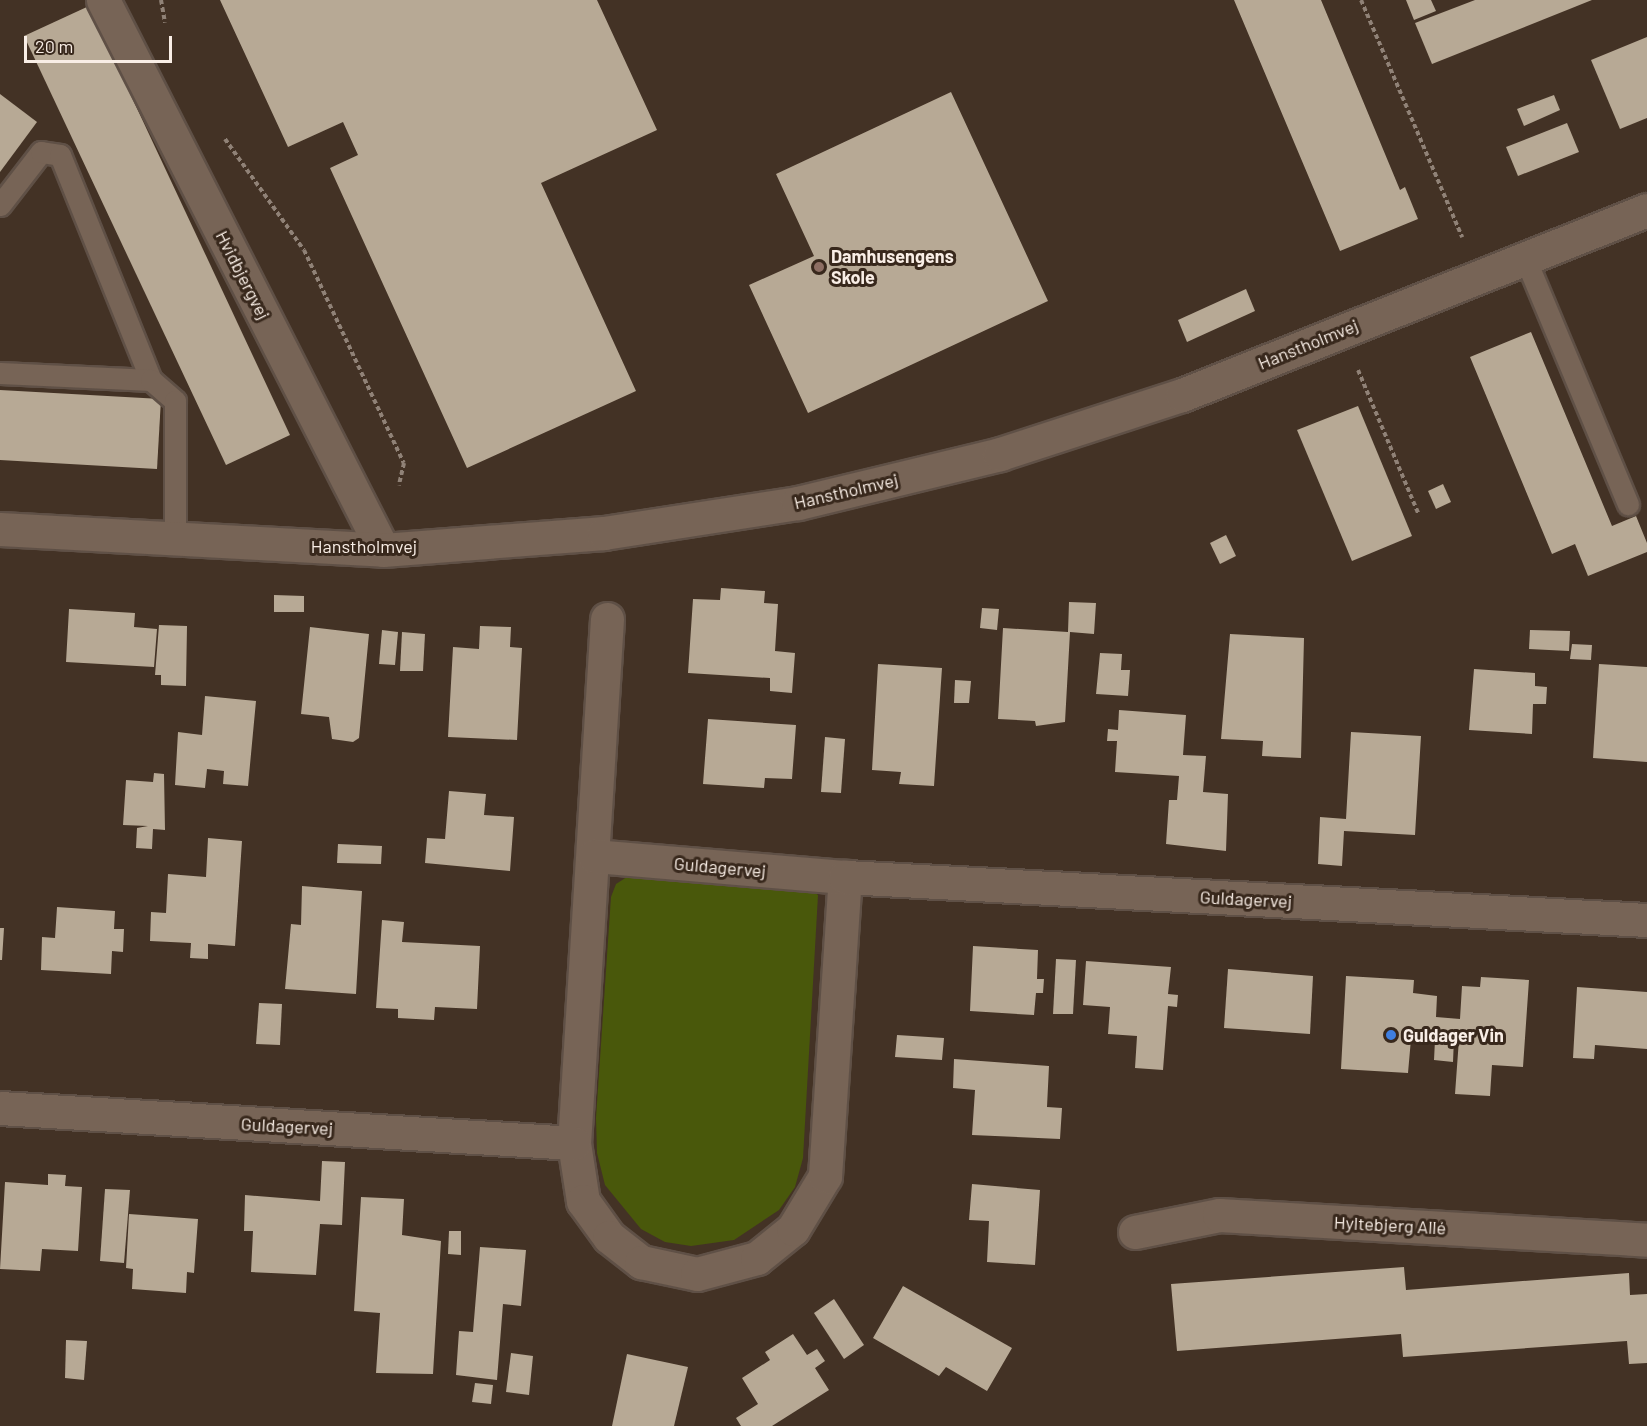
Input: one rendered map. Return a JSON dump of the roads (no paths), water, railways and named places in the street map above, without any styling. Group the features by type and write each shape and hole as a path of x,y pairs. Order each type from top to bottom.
{"street":[{"name":"Hvidbjergvej","path":"103,0 383,550"},
{"name":"Hanstholmvej","path":"0,530 383,550 604,533 798,503 1000,454 1182,394 1647,210"},
{"path":"607,619 594,856 574,1143 583,1201 609,1237 641,1262 697,1274 758,1258 794,1229 825,1176 845,877"},
{"name":"Guldagervej","path":"594,856 845,877 1647,920"},
{"name":"Guldagervej","path":"0,1108 574,1143"},
{"name":"Hyltebjerg Allé","path":"1135,1232 1219,1215 1647,1240"}],"lane":[{"path":"0,205 41,152 60,155 151,380 175,401 175,539"},
{"path":"1526,258 1628,504"},
{"path":"0,373 151,380"}],"place":[{"name":"Damhusengens Skole","path":"819,267"},
{"name":"Guldager Vin","path":"1391,1035"}]}
